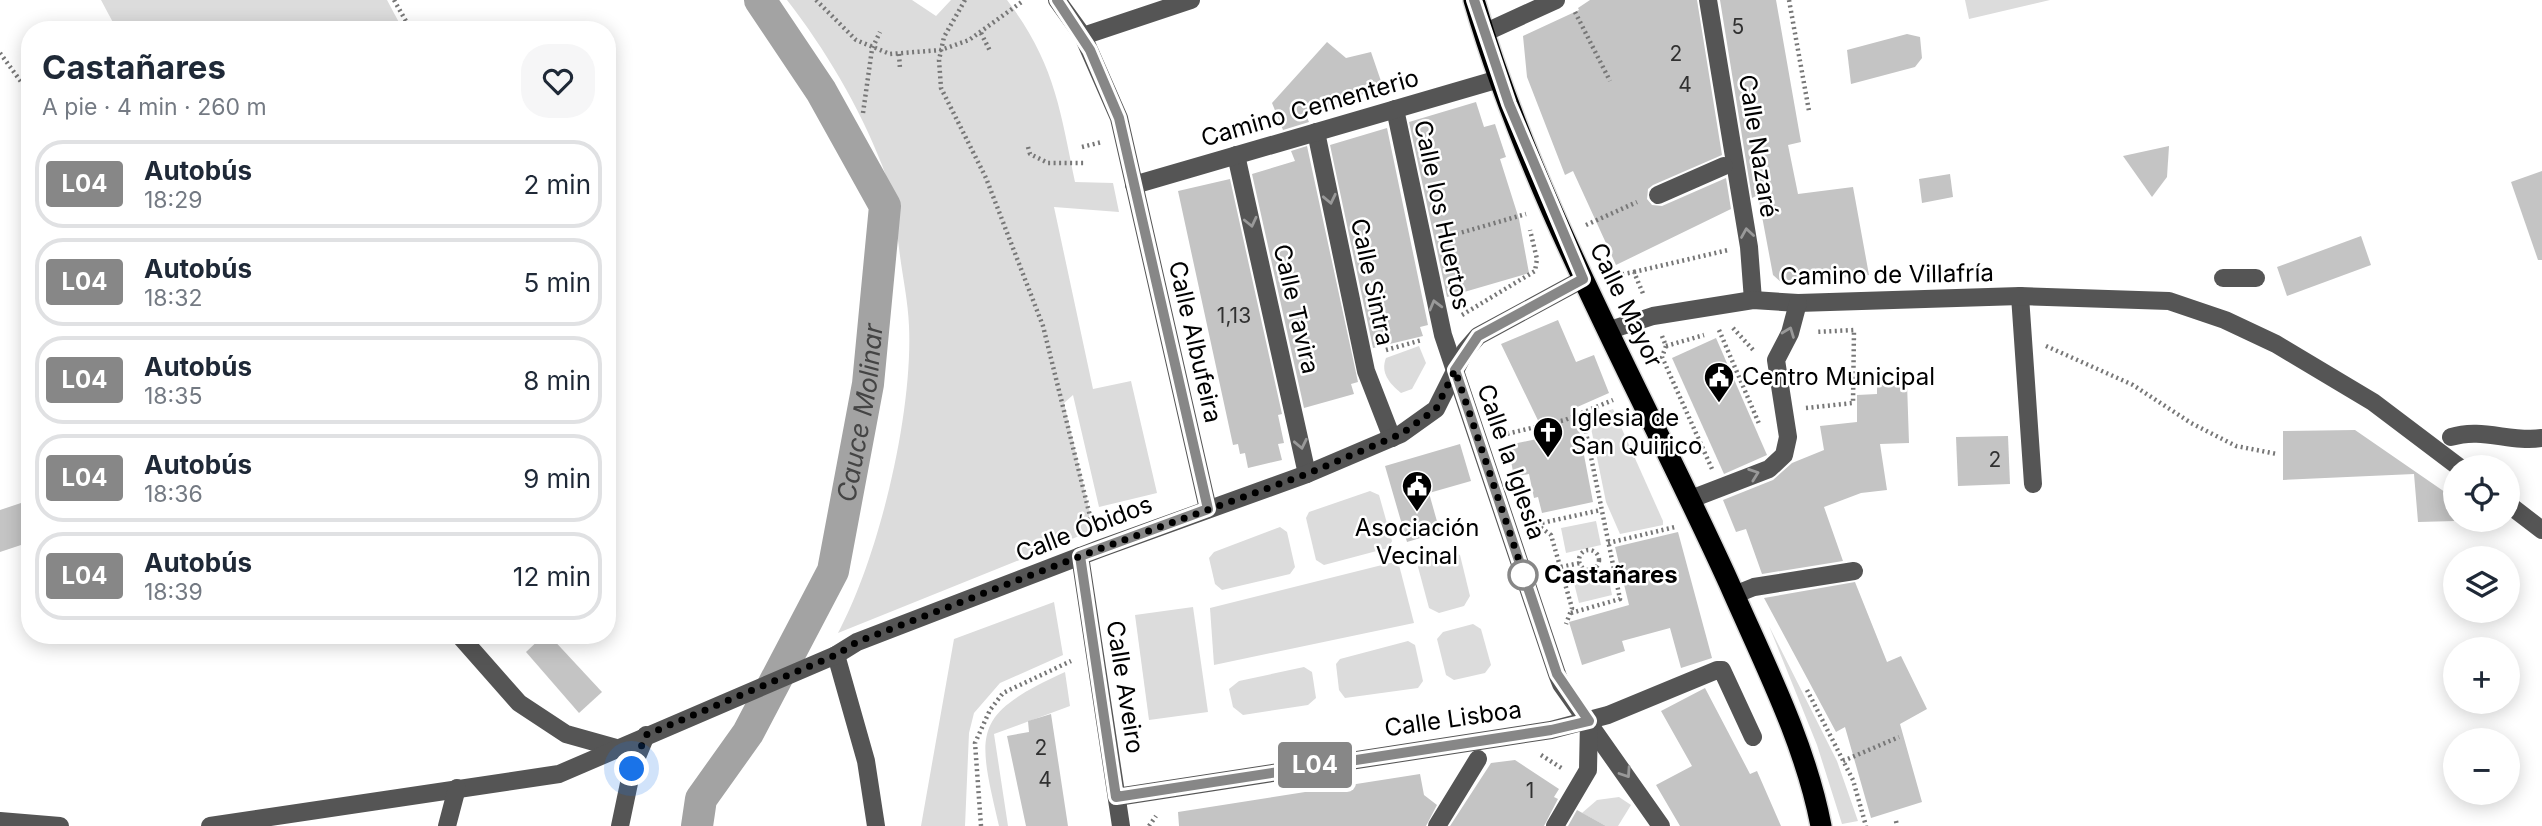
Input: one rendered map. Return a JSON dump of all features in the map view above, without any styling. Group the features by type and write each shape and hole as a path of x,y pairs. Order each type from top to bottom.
{"highway":[{"name":"Calle Mayor","path":"1474,0 1499,79 1583,279 1691,499 1778,695 1821,826"}],"street":[{"name":"Calle Albufeira","path":"1057,0 1083,37 1119,118 1208,509"},
{"path":"1083,37 1191,0"},
{"name":"Calle Nazaré","path":"1708,0 1749,247 1753,300"},
{"path":"1484,33 1564,3"},
{"name":"Camino Cementerio","path":"1134,185 1499,79"},
{"name":"Calle los Huertos","path":"1395,109 1421,244 1443,335 1455,370"},
{"name":"Calle Sintra","path":"1316,132 1363,358 1392,438"},
{"name":"Calle Tavira","path":"1236,155 1307,474"},
{"path":"1658,195 1724,166"},
{"path":"2223,278 2256,278"},
{"name":"Calle Óbidos","path":"210,826 559,774 836,655 857,642 1080,556 1307,474 1392,438 1436,409 1455,370 1478,336 1583,279"},
{"path":"2020,296 2033,484"},
{"name":"Camino de Villafría","path":"1609,330 1653,316 1753,300 1798,303 2020,296 2169,301 2225,320 2276,344 2373,402 2443,455"},
{"path":"1691,499 1769,469 1784,455 1788,437 1776,360 1790,333 1798,303"},
{"name":"Calle la Iglesia","path":"1455,370 1557,674 1661,826"},
{"path":"2451,437 2469,431 2529,440 2542,438"},
{"path":"2520,513 2542,530"},
{"name":"Calle Aveiro","path":"1080,556 1121,826"},
{"path":"1734,595 1754,587 1854,571"},
{"path":"467,644 519,703 566,734 616,748"},
{"path":"836,655 866,761 876,826"},
{"path":"1555,826 1588,770 1589,721 1722,670 1753,737"},
{"name":"Calle Lisboa","path":"1116,797 1551,730 1589,721"},
{"path":"620,826 632,769 646,735"},
{"path":"1437,826 1478,759"},
{"path":"447,826 457,788"},
{"path":"0,821 60,826"}],"path":[{"path":"394,0 406,21"},
{"path":"816,0 841,27 873,49 899,54 941,50 981,33 1023,1"},
{"path":"965,0 950,24 941,50 941,88 986,178 1043,326 1099,549"},
{"path":"1789,0 1809,111"},
{"path":"1564,3 1610,80"},
{"path":"863,113 873,49 880,32"},
{"path":"981,33 990,51"},
{"path":"0,53 21,82"},
{"path":"899,54 900,69"},
{"path":"1028,146 1030,154 1048,163 1086,163"},
{"path":"1586,225 1658,195"},
{"path":"1363,358 1443,335 1472,306 1535,271 1537,259 1522,201"},
{"path":"1421,244 1526,214"},
{"path":"1582,216 1590,233"},
{"path":"1602,260 1618,275 1702,254 1749,247"},
{"path":"1634,272 1653,316"},
{"path":"1666,346 1718,330 1735,328 1757,354 1779,355"},
{"path":"1718,330 1764,435"},
{"path":"1790,333 1854,330 1853,403 1797,409"},
{"path":"2047,346 2133,385 2191,423 2236,446 2277,454"},
{"path":"1497,436 1582,413 1617,398"},
{"path":"1571,613 1620,599 1582,413"},
{"path":"1536,524 1601,510"},
{"path":"1525,516 1551,535 1572,608 1565,625 1569,635"},
{"path":"1587,551 1596,553 1598,565 1590,570 1580,562 1582,554 1587,551"},
{"path":"1598,559 1611,556"},
{"path":"1560,567 1580,562"},
{"path":"1069,649 1073,675"},
{"path":"981,826 975,743 989,710 1003,693 1071,661"},
{"path":"1843,761 1899,737"},
{"path":"1534,751 1569,773"}],"shaded area":[{"path":"101,0 387,0 398,21 112,21"},
{"path":"787,0 912,0 936,16 951,0 1007,0 1035,44 1053,86 1075,182 1113,183 1119,212 1054,207 1093,389 1131,381 1157,493 1099,507 1073,395 1064,403 1094,530 838,633 867,565 890,484 905,400 909,361 908,316 893,205 882,165 863,121 840,79"},
{"path":"1965,0 2050,0 1969,19"},
{"path":"1419,346 1426,363 1412,389 1401,393 1390,382 1384,363 1386,358"},
{"path":"1613,409 1663,525 1620,534 1606,502 1590,423 1593,416"},
{"path":"1370,491 1379,495 1392,541 1388,548 1324,565 1316,560 1306,518 1309,512"},
{"path":"1596,521 1601,545 1566,553 1561,528"},
{"path":"1280,527 1287,532 1295,567 1290,574 1222,590 1215,584 1209,558 1214,552"},
{"path":"1449,551 1460,555 1470,596 1464,606 1439,613 1429,608 1418,567 1423,558"},
{"path":"1398,561 1414,623 1214,665 1210,608"},
{"path":"1607,570 1612,595 1579,603 1573,579"},
{"path":"1054,602 1063,655 1000,683 974,713 969,733 965,826 921,826 954,639"},
{"path":"1193,607 1208,712 1149,720 1135,615"},
{"path":"1473,624 1481,629 1491,665 1485,673 1454,680 1446,675 1437,639 1443,632"},
{"path":"1769,626 1837,761 1858,821 1842,824 1817,745"},
{"path":"1408,641 1415,645 1423,681 1418,688 1345,698 1339,690 1336,664 1340,659"},
{"path":"1304,667 1312,672 1316,698 1308,705 1243,715 1233,707 1229,689 1239,681"},
{"path":"1065,672 1070,706 994,734 1008,826 999,826 987,768 985,747 988,730 997,715 1012,701"},
{"path":"1619,797 1631,805 1618,826 1606,826 1582,813 1597,800"}],"building":[{"path":"1590,0 1697,0 1722,155 1653,185 1648,189 1647,199 1652,205 1662,206 1726,178 1731,209 1616,265 1573,171 1565,175 1527,77 1523,36 1579,10 1578,8"},
{"path":"1720,0 1776,0 1801,142 1788,145 1798,194 1853,187 1869,275 1783,284 1773,275 1758,195 1752,198"},
{"path":"1907,34 1920,37 1922,58 1915,67 1851,84 1847,50"},
{"path":"1327,42 1346,58 1371,52 1383,87 1306,115 1309,122 1283,130 1272,103"},
{"path":"1476,102 1484,127 1495,124 1506,157 1500,159 1519,219 1529,273 1447,297 1409,122"},
{"path":"1387,128 1428,325 1420,327 1423,336 1373,348 1330,145"},
{"path":"1307,146 1358,382 1351,384 1354,394 1304,408 1252,174 1295,161 1291,151"},
{"path":"2169,146 2167,177 2152,197 2123,156"},
{"path":"2542,171 2542,260 2538,260 2511,182"},
{"path":"1950,174 1953,197 1922,203 1919,179"},
{"path":"1230,179 1282,414 1278,415 1284,443 1278,444 1282,460 1248,468 1245,453 1240,454 1238,444 1233,445 1178,191"},
{"path":"2361,236 2371,265 2287,296 2277,267"},
{"path":"1558,320 1576,362 1594,355 1609,393 1575,408 1593,502 1542,513 1538,497 1534,498 1529,474 1514,477 1508,445 1546,437 1501,344"},
{"name":"Centro Municipal","path":"1716,338 1767,455 1724,474 1672,358"},
{"path":"1907,383 1909,443 1880,444 1887,490 1861,493 1824,507 1843,561 1762,574 1746,529 1736,532 1723,500 1773,480 1792,463 1824,450 1820,426 1857,422 1857,395 1877,394 1877,384"},
{"path":"2355,430 2443,491 2443,521 2418,522 2414,474 2283,480 2283,431"},
{"path":"2008,436 2010,484 1958,486 1956,437"},
{"name":"Asociación Vecinal","path":"1460,444 1471,481 1429,493 1440,532 1407,542 1385,466"},
{"path":"21,503 21,545 0,552 0,510"},
{"path":"1678,532 1712,658 1681,668 1670,628 1622,641 1625,651 1582,665 1569,622 1629,605 1615,547"},
{"path":"1855,582 1887,662 1901,656 1927,709 1900,724 1922,802 1871,818 1845,727 1836,732 1764,598"},
{"path":"534,644 557,644 602,692 579,713 526,652"},
{"path":"1705,688 1750,774 1757,771 1781,826 1680,826 1656,785 1692,766 1661,711"},
{"path":"1051,714 1068,826 1026,826 1007,736 1029,732 1028,721"},
{"path":"1515,760 1559,789 1554,797 1558,799 1544,826 1450,826 1491,763"},
{"path":"1420,774 1424,795 1437,805 1426,826 1179,826 1178,812"},
{"path":"1577,810 1606,826 1568,826"}],"waterway":[{"name":"Cauce Molinar","path":"697,826 701,799 748,733 833,571 868,384 885,206 821,91 760,0"}],"bus line":[{"name":"L04","path":"1057,0 1090,50 1119,118 1208,509 1080,556 1116,797 1551,730 1589,721 1561,684 1557,674 1455,370 1465,351 1478,336 1583,279 1499,79 1474,0"}],"place":[{"name":"Centro Municipal","path":"1719,404"},
{"name":"Iglesia de San Quirico","path":"1548,459"},
{"name":"Asociación Vecinal","path":"1417,513"},
{"name":"Castañares","path":"1523,575"}],"route":[{"path":"632,769 646,735 836,655 857,642 1099,549 1307,474 1401,434 1436,409 1455,370 1525,578 1523,575"}]}
